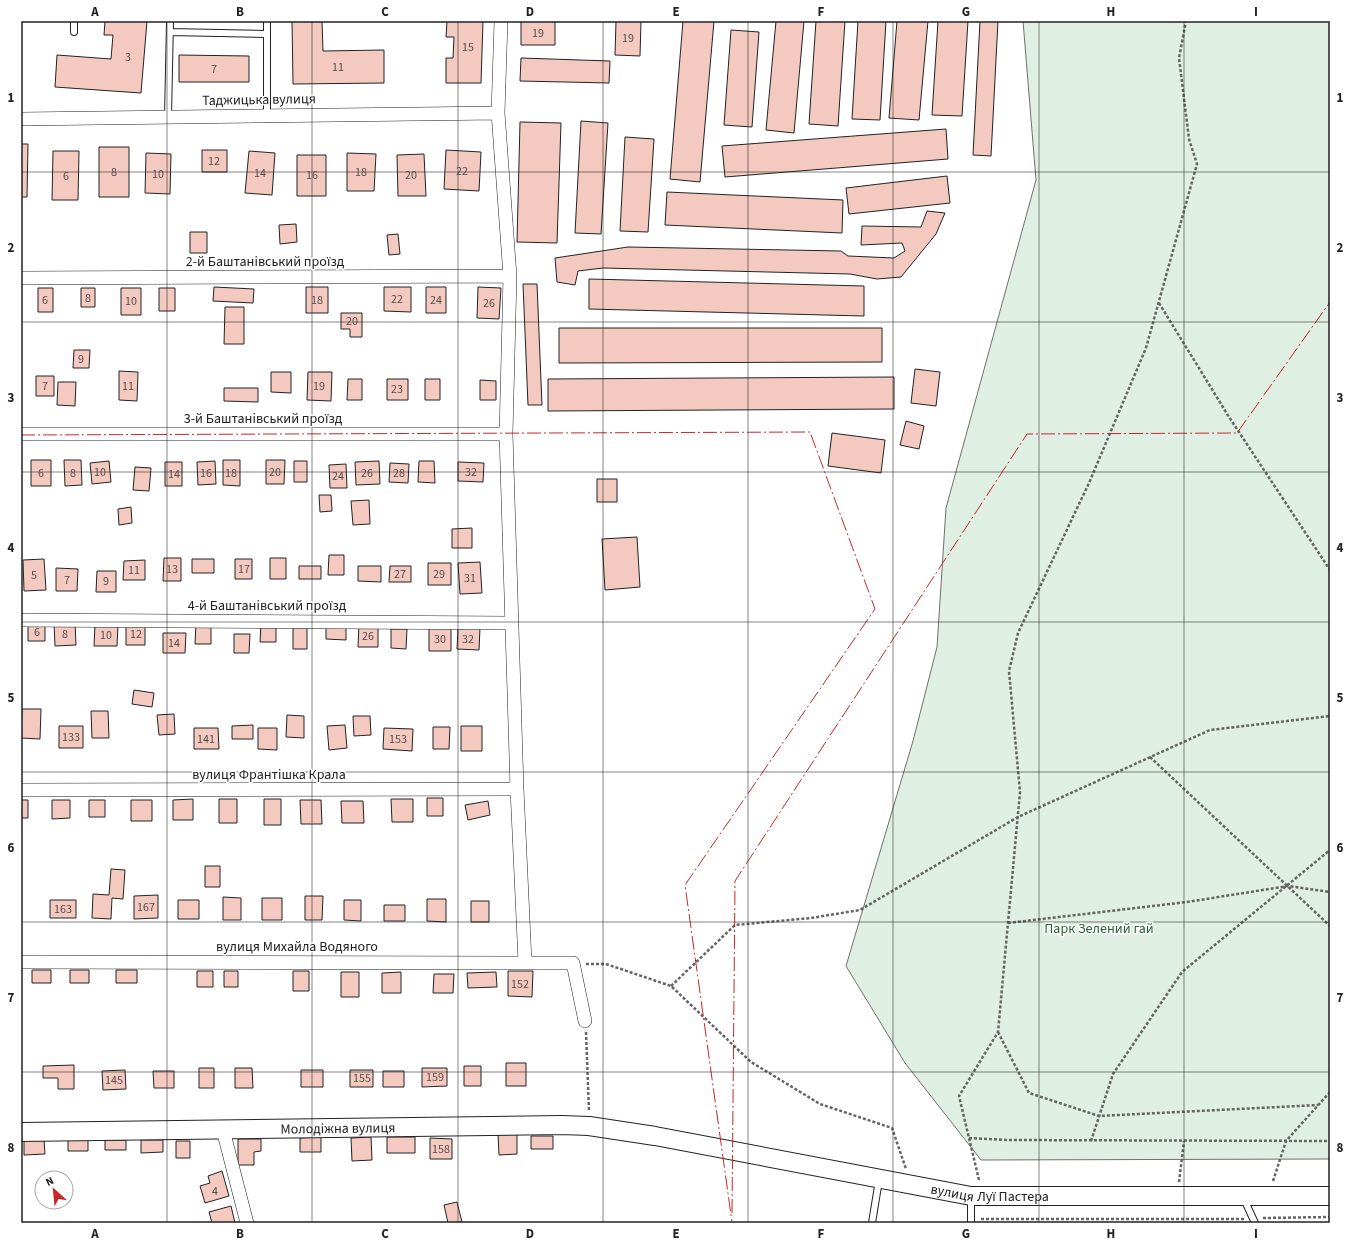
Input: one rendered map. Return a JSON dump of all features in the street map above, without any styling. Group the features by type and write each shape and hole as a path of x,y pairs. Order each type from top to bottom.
{"street":[{"path":"501,21 498,113 510,276 506,434 517,789 525,962"},
{"name":"Таджицька вулиця","path":"21,118 498,113"},
{"name":"2-й Баштанівський проїзд","path":"21,278 510,276"},
{"name":"3-й Баштанівський проїзд","path":"21,434 506,434"},
{"name":"4-й Баштанівський проїзд","path":"21,620 512,623"},
{"name":"вулиця Франтішка Крала","path":"21,790 517,789"},
{"name":"вулиця Михайла Водяного","path":"21,962 573,963"},
{"path":"573,963 585,1021"},
{"name":"Молодіжна вулиця","path":"21,1132 562,1125 589,1126 655,1136"},
{"path":"223,1130 247,1223"},
{"name":"вулиця Луї Пастера","path":"655,1136 879,1179 977,1196 1330,1196"}],"lane":[{"path":"74,21 74,32"},
{"path":"168,117 170,21"},
{"path":"267,21 267,115"},
{"path":"170,32 267,34"},
{"path":"872,1223 879,1179"},
{"path":"971,1221 977,1196"},
{"path":"1243,1196 1254,1221"}],"path":[{"path":"977,1196 970,1138 959,1096 998,1032 1020,792 1009,671 1018,633 1089,483 1146,348 1197,164 1189,139 1179,58 1186,21"},
{"path":"1158,302 1229,417 1330,570"},
{"path":"671,986 735,925 811,918 860,910 1018,817 1210,730 1330,716"},
{"path":"1150,757 1330,926"},
{"path":"1091,1141 1113,1074 1182,972 1330,850"},
{"path":"1008,923 1187,902 1288,886 1330,892"},
{"path":"573,963 606,964 671,986 751,1062 820,1104 892,1128 912,1185"},
{"path":"585,1021 589,1126"},
{"path":"998,1032 1029,1093 1099,1116 1318,1105"},
{"path":"1268,1196 1286,1141 1330,1092"},
{"path":"970,1138 1091,1141 1330,1141"},
{"path":"1178,1196 1184,1141"},
{"path":"971,1221 1254,1221 1330,1217"}],"green space":[{"name":"Парк Зелений гай","path":"1023,21 1330,21 1330,1159 981,1160 905,1063 846,966 913,741 937,647 946,508 1036,180"}],"building":[{"path":"105,21 147,21 141,93 55,87 57,55 111,59 113,35 104,35"},
{"path":"292,21 322,21 323,51 384,50 384,83 293,84"},
{"path":"447,21 483,21 481,83 446,83 446,58 453,58 454,37 446,37"},
{"path":"521,21 555,21 555,45 521,45"},
{"path":"616,21 641,21 640,56 615,55"},
{"path":"683,21 714,21 700,182 670,179"},
{"path":"776,21 804,21 794,133 766,130"},
{"path":"816,21 845,21 838,126 809,124"},
{"path":"858,21 886,21 880,120 852,119"},
{"path":"897,21 928,21 919,120 889,118"},
{"path":"938,21 968,21 962,116 932,115"},
{"path":"980,21 998,21 991,156 973,155"},
{"path":"731,30 759,32 752,127 724,125"},
{"path":"179,55 249,56 249,82 179,82"},
{"path":"521,58 610,61 609,83 520,81"},
{"path":"581,121 608,123 601,234 575,233"},
{"path":"520,122 561,123 557,243 517,242"},
{"path":"946,129 948,159 725,177 722,146"},
{"path":"625,137 654,139 648,232 620,231"},
{"path":"21,144 28,144 27,197 21,197"},
{"path":"99,147 129,147 129,197 99,197"},
{"path":"202,150 227,150 227,172 202,172"},
{"path":"446,150 481,152 479,191 444,189"},
{"path":"53,151 79,151 78,200 52,200"},
{"path":"249,151 275,153 272,195 245,193"},
{"path":"146,153 171,154 170,194 145,193"},
{"path":"347,153 376,154 374,191 347,191"},
{"path":"424,154 426,196 398,196 397,155"},
{"path":"297,155 326,155 326,196 297,196"},
{"path":"947,176 950,203 849,214 846,188"},
{"path":"667,192 843,200 842,233 665,225"},
{"path":"927,211 945,213 936,234 901,277 877,279 850,274 603,268 578,271 575,285 557,282 555,258 628,247 841,251 848,256 894,258 905,251 902,243 861,245 862,226 921,227"},
{"path":"296,224 297,242 280,244 279,225"},
{"path":"190,232 207,232 207,253 190,253"},
{"path":"398,234 400,254 389,255 387,235"},
{"path":"589,279 864,286 864,316 589,309"},
{"path":"523,284 537,284 542,405 528,405"},
{"path":"214,287 254,289 253,303 213,301"},
{"path":"306,287 328,287 328,313 306,313"},
{"path":"384,287 411,287 411,312 384,311"},
{"path":"426,287 446,287 446,313 426,313"},
{"path":"478,287 501,288 499,319 477,318"},
{"path":"38,288 53,288 53,312 38,312"},
{"path":"81,288 95,288 95,307 81,307"},
{"path":"121,288 141,288 141,315 121,315"},
{"path":"159,288 175,288 175,311 159,311"},
{"path":"225,307 244,307 244,344 224,344"},
{"path":"341,313 362,313 362,337 350,337 350,329 341,329"},
{"path":"559,328 882,328 882,362 559,363"},
{"path":"74,350 90,350 89,368 73,368"},
{"path":"915,369 940,372 936,406 911,403"},
{"path":"119,371 138,372 137,401 119,400"},
{"path":"271,372 291,372 291,393 271,392"},
{"path":"308,372 332,372 331,401 307,400"},
{"path":"36,376 54,376 54,396 36,396"},
{"path":"894,377 894,409 548,411 548,379"},
{"path":"348,379 362,379 362,400 347,400"},
{"path":"387,379 408,379 408,400 387,400"},
{"path":"425,379 440,379 440,400 425,400"},
{"path":"480,380 496,381 496,400 480,400"},
{"path":"58,382 76,382 75,406 57,405"},
{"path":"224,388 258,388 258,402 224,401"},
{"path":"906,421 924,426 919,449 900,445"},
{"path":"832,433 885,440 881,473 828,466"},
{"path":"31,460 51,460 51,486 31,486"},
{"path":"64,460 81,460 82,485 65,486"},
{"path":"223,460 240,460 240,486 223,485"},
{"path":"266,460 285,460 284,484 266,484"},
{"path":"109,461 111,482 92,484 90,463"},
{"path":"215,461 216,484 198,485 197,462"},
{"path":"294,461 307,461 307,482 294,482"},
{"path":"379,461 380,484 356,485 355,462"},
{"path":"419,461 434,461 435,483 418,482"},
{"path":"165,462 182,462 182,486 165,486"},
{"path":"458,462 484,463 483,482 458,481"},
{"path":"390,463 409,464 408,483 389,482"},
{"path":"346,464 347,488 330,488 329,465"},
{"path":"135,467 151,468 149,491 133,490"},
{"path":"597,479 617,479 617,502 597,502"},
{"path":"319,495 331,495 332,511 320,512"},
{"path":"369,500 370,524 353,525 351,501"},
{"path":"131,507 132,523 119,525 118,509"},
{"path":"472,528 472,548 452,548 452,529"},
{"path":"637,537 640,587 605,590 602,539"},
{"path":"329,555 344,555 344,575 328,575"},
{"path":"164,558 181,558 181,581 163,581"},
{"path":"270,558 286,558 286,579 270,579"},
{"path":"44,559 46,590 24,591 23,560"},
{"path":"192,559 214,559 214,573 192,573"},
{"path":"235,559 252,559 252,579 235,579"},
{"path":"145,560 145,580 123,580 124,561"},
{"path":"480,562 482,593 460,594 458,563"},
{"path":"428,563 451,563 451,585 428,585"},
{"path":"299,566 321,566 321,579 299,579"},
{"path":"358,566 381,566 381,582 358,581"},
{"path":"390,566 411,566 411,582 389,582"},
{"path":"56,568 78,569 77,591 56,591"},
{"path":"97,571 116,571 116,592 96,592"},
{"path":"28,622 45,622 45,641 28,641"},
{"path":"75,622 76,645 55,646 54,623"},
{"path":"126,622 145,623 145,645 126,645"},
{"path":"196,623 211,624 211,644 195,644"},
{"path":"95,624 118,625 117,646 94,646"},
{"path":"261,624 276,624 276,642 260,642"},
{"path":"326,624 346,624 346,640 326,639"},
{"path":"359,624 378,625 378,647 358,647"},
{"path":"451,627 451,651 429,651 429,628"},
{"path":"293,628 307,628 307,649 293,649"},
{"path":"458,628 480,628 479,650 457,649"},
{"path":"391,629 407,629 406,649 391,648"},
{"path":"163,633 186,633 185,653 163,653"},
{"path":"234,634 250,634 249,653 234,653"},
{"path":"134,690 154,693 152,707 132,704"},
{"path":"22,709 41,709 40,739 21,738"},
{"path":"91,711 108,711 109,738 92,738"},
{"path":"174,714 175,734 159,735 157,715"},
{"path":"287,715 304,716 304,738 286,737"},
{"path":"353,716 370,716 371,735 354,736"},
{"path":"253,725 253,739 232,739 232,726"},
{"path":"345,725 347,748 329,750 327,726"},
{"path":"59,726 83,726 83,748 59,748"},
{"path":"461,726 482,726 482,751 461,751"},
{"path":"433,727 450,727 449,749 433,749"},
{"path":"194,728 218,728 219,749 194,749"},
{"path":"258,728 277,728 277,750 258,749"},
{"path":"384,728 413,729 412,751 383,749"},
{"path":"427,798 443,798 443,816 427,816"},
{"path":"193,799 193,820 173,820 173,800"},
{"path":"219,799 237,799 237,823 219,823"},
{"path":"264,799 281,799 281,825 264,825"},
{"path":"391,799 413,799 413,822 392,822"},
{"path":"21,800 28,800 28,818 21,818"},
{"path":"52,800 70,800 70,818 52,819"},
{"path":"89,800 105,800 105,817 89,817"},
{"path":"131,800 152,800 152,821 131,821"},
{"path":"300,800 321,800 322,824 301,824"},
{"path":"341,801 363,801 364,823 342,823"},
{"path":"488,801 490,815 468,820 465,805"},
{"path":"205,866 220,866 220,887 205,887"},
{"path":"111,869 125,870 123,899 112,898 111,919 92,918 93,894 109,895"},
{"path":"158,895 158,918 134,919 134,896"},
{"path":"305,896 323,896 322,920 305,920"},
{"path":"223,897 241,898 241,920 223,920"},
{"path":"262,898 282,898 282,920 262,920"},
{"path":"427,899 446,899 446,922 427,921"},
{"path":"50,900 76,900 76,918 50,918"},
{"path":"178,900 199,900 199,919 178,919"},
{"path":"344,900 361,900 361,921 344,920"},
{"path":"471,901 489,901 489,922 471,922"},
{"path":"384,905 405,905 405,921 384,921"},
{"path":"32,970 51,970 51,983 32,983"},
{"path":"70,970 89,970 89,983 70,983"},
{"path":"116,970 137,970 137,983 116,983"},
{"path":"197,971 213,971 213,987 197,987"},
{"path":"224,971 238,971 238,987 224,987"},
{"path":"293,971 309,971 309,991 293,991"},
{"path":"508,971 533,971 532,997 508,996"},
{"path":"341,972 359,972 359,997 341,997"},
{"path":"401,972 401,993 382,993 382,973"},
{"path":"496,972 497,987 468,988 467,973"},
{"path":"434,974 454,974 453,993 433,993"},
{"path":"506,1063 526,1063 526,1086 506,1086"},
{"path":"74,1065 74,1089 58,1089 58,1078 43,1078 43,1066"},
{"path":"464,1066 481,1066 481,1086 464,1086"},
{"path":"199,1068 214,1068 214,1088 199,1088"},
{"path":"235,1068 252,1068 253,1088 235,1088"},
{"path":"422,1068 447,1068 447,1086 422,1087"},
{"path":"125,1070 126,1089 103,1090 102,1071"},
{"path":"301,1070 323,1070 323,1087 301,1087"},
{"path":"350,1070 373,1070 373,1087 350,1087"},
{"path":"153,1071 174,1071 174,1088 154,1088"},
{"path":"383,1071 404,1071 404,1087 383,1087"},
{"path":"498,1134 517,1134 517,1154 499,1155"},
{"path":"531,1136 553,1136 553,1149 531,1149"},
{"path":"321,1137 321,1152 300,1152 300,1138"},
{"path":"371,1137 372,1160 352,1161 351,1138"},
{"path":"387,1137 415,1137 415,1153 387,1153"},
{"path":"430,1138 452,1139 452,1159 430,1159"},
{"path":"68,1139 88,1140 88,1151 68,1151"},
{"path":"238,1139 261,1139 261,1151 254,1152 254,1165 238,1165"},
{"path":"24,1140 44,1140 45,1154 24,1155"},
{"path":"105,1140 126,1140 126,1150 105,1150"},
{"path":"141,1140 163,1140 163,1152 141,1153"},
{"path":"176,1141 190,1141 190,1158 176,1158"},
{"path":"222,1171 229,1196 205,1203 200,1186 210,1183 208,1176"},
{"path":"457,1202 462,1222 448,1223 444,1205"},
{"path":"231,1206 235,1223 212,1223 209,1212"}],"power":[{"path":"732,1213 735,881 1027,434 1237,433 1330,302"},
{"path":"21,435 810,432 875,609 685,885 732,1222"}]}
